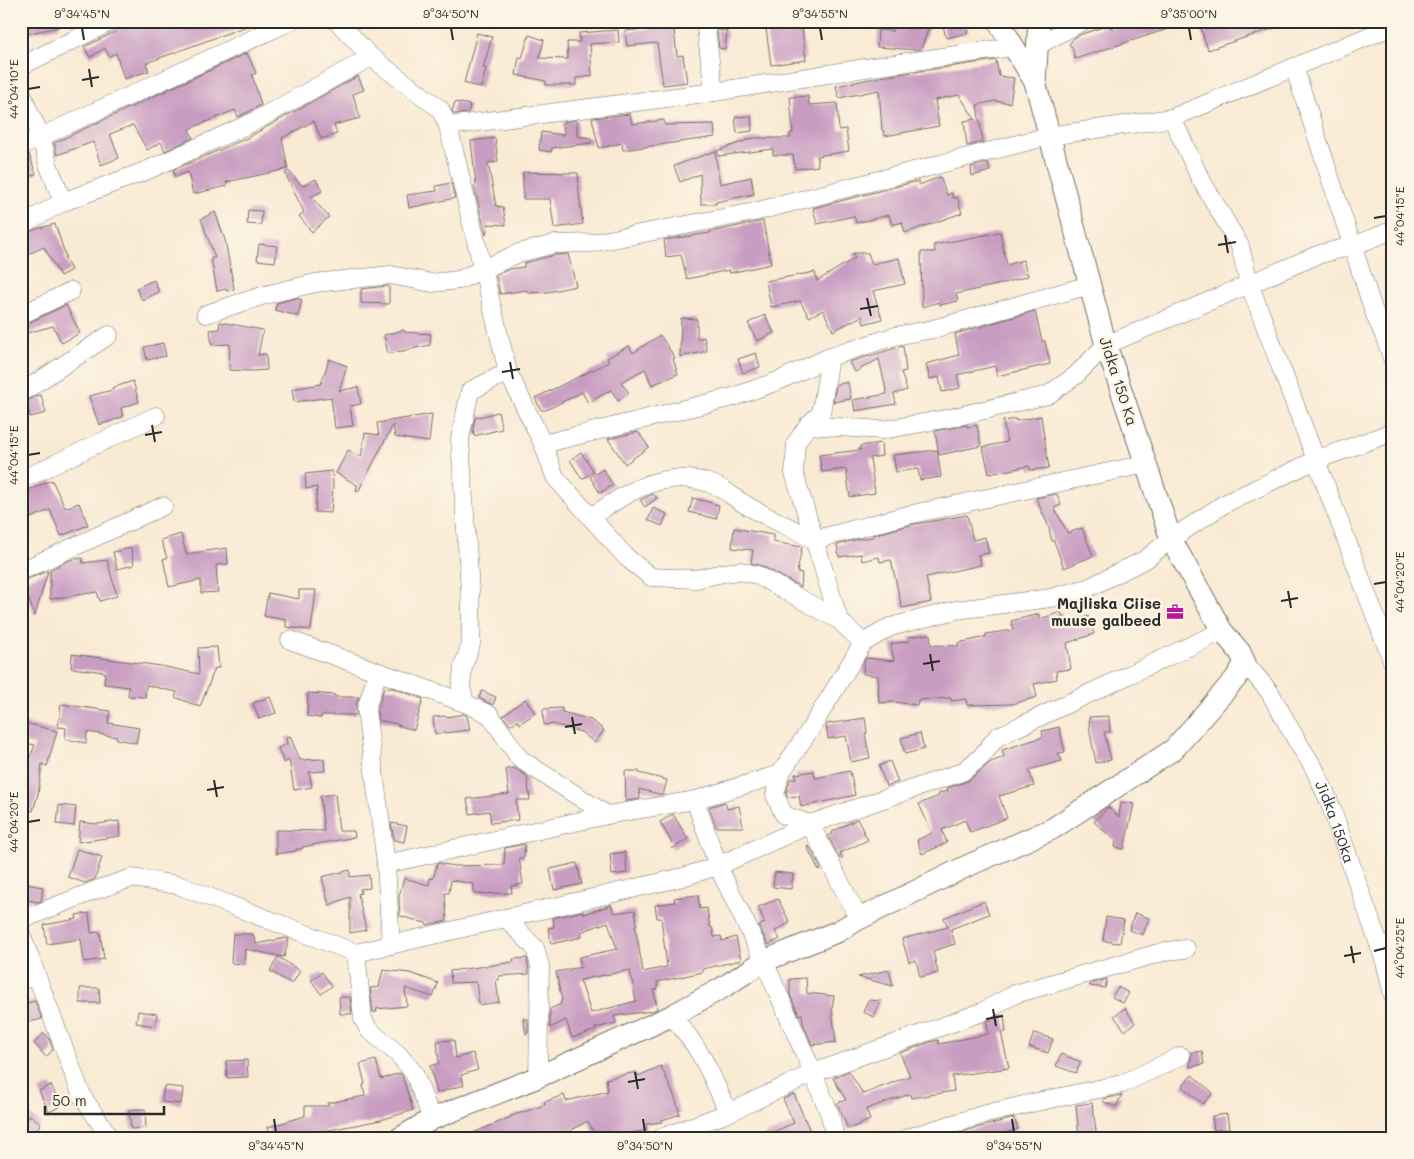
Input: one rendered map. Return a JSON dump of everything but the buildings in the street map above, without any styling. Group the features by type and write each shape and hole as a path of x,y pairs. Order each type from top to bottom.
{"street":[{"path":"21,66 112,21"},
{"path":"21,146 291,21"},
{"path":"336,21 372,57 440,109 448,126 508,372 543,444 555,476 626,557 651,577 696,579 740,571 756,576 839,620 862,643"},
{"path":"705,21 714,92"},
{"path":"998,21 1035,82"},
{"path":"1035,82 1039,21"},
{"path":"1038,45 1083,21"},
{"path":"206,314 265,295 315,283 391,275 432,283 459,280 519,253 554,244 592,243 754,212 1049,136 1172,118 1393,26"},
{"path":"448,126 714,92 883,65 1013,47"},
{"path":"21,225 63,202 148,170 253,122 372,57"},
{"path":"1294,67 1375,315 1389,333 1393,361"},
{"name":"Jidka 150 Ka","path":"1035,82 1106,345 1172,539 1222,631 1240,652 1245,663"},
{"path":"21,91 41,136 48,164 63,202"},
{"path":"1172,118 1187,154 1240,246 1249,283 1393,662"},
{"path":"808,425 882,430 950,418 1048,395 1074,376 1106,345 1320,254 1353,246 1393,230"},
{"path":"543,444 733,397 778,382 830,357 895,336 933,329 1090,286"},
{"path":"21,314 71,291"},
{"path":"21,393 109,335"},
{"path":"830,357 821,413 808,425 796,443 794,473 839,620"},
{"path":"465,702 461,687 463,667 471,644 471,606 460,439 470,391 508,372"},
{"path":"21,480 156,416"},
{"path":"859,919 810,824 784,815 775,795 780,774 811,728 862,643 890,627 956,610 1051,598 1088,588 1146,559 1224,504 1316,460 1393,432"},
{"path":"591,517 626,493 656,480 687,477 715,485 747,506 814,540 908,515 1146,464"},
{"path":"21,571 163,506"},
{"path":"21,920 96,890 132,878 178,885 356,953 679,878 718,866 810,824 962,772 981,757 997,737 1222,631"},
{"path":"290,640 465,702 490,714 520,759 607,816"},
{"path":"356,953 363,1019 369,1030 398,1054 414,1073 417,1131 671,1016 722,988 764,961 839,931 859,919 967,866 1052,829 1174,749 1236,678 1245,663"},
{"name":"Jidka 150ka","path":"1245,663 1269,691 1314,768 1329,801 1389,961 1393,995"},
{"path":"378,672 366,709 386,864 391,945"},
{"path":"386,864 607,816 695,800 780,774"},
{"path":"695,800 718,866 764,961 813,1073 830,1115 835,1138"},
{"path":"506,918 535,948 540,966 538,1076"},
{"path":"21,934 29,978 82,1096 110,1138"},
{"path":"661,1138 728,1113 813,1073 982,1012 1015,994 1166,951 1186,949"},
{"path":"671,1016 687,1032 705,1062 728,1113"},
{"path":"906,1138 1024,1105 1122,1084 1181,1056"}],"place":[{"name":"Majliska Ciise muuse galbeed","path":"1175,612"}]}
